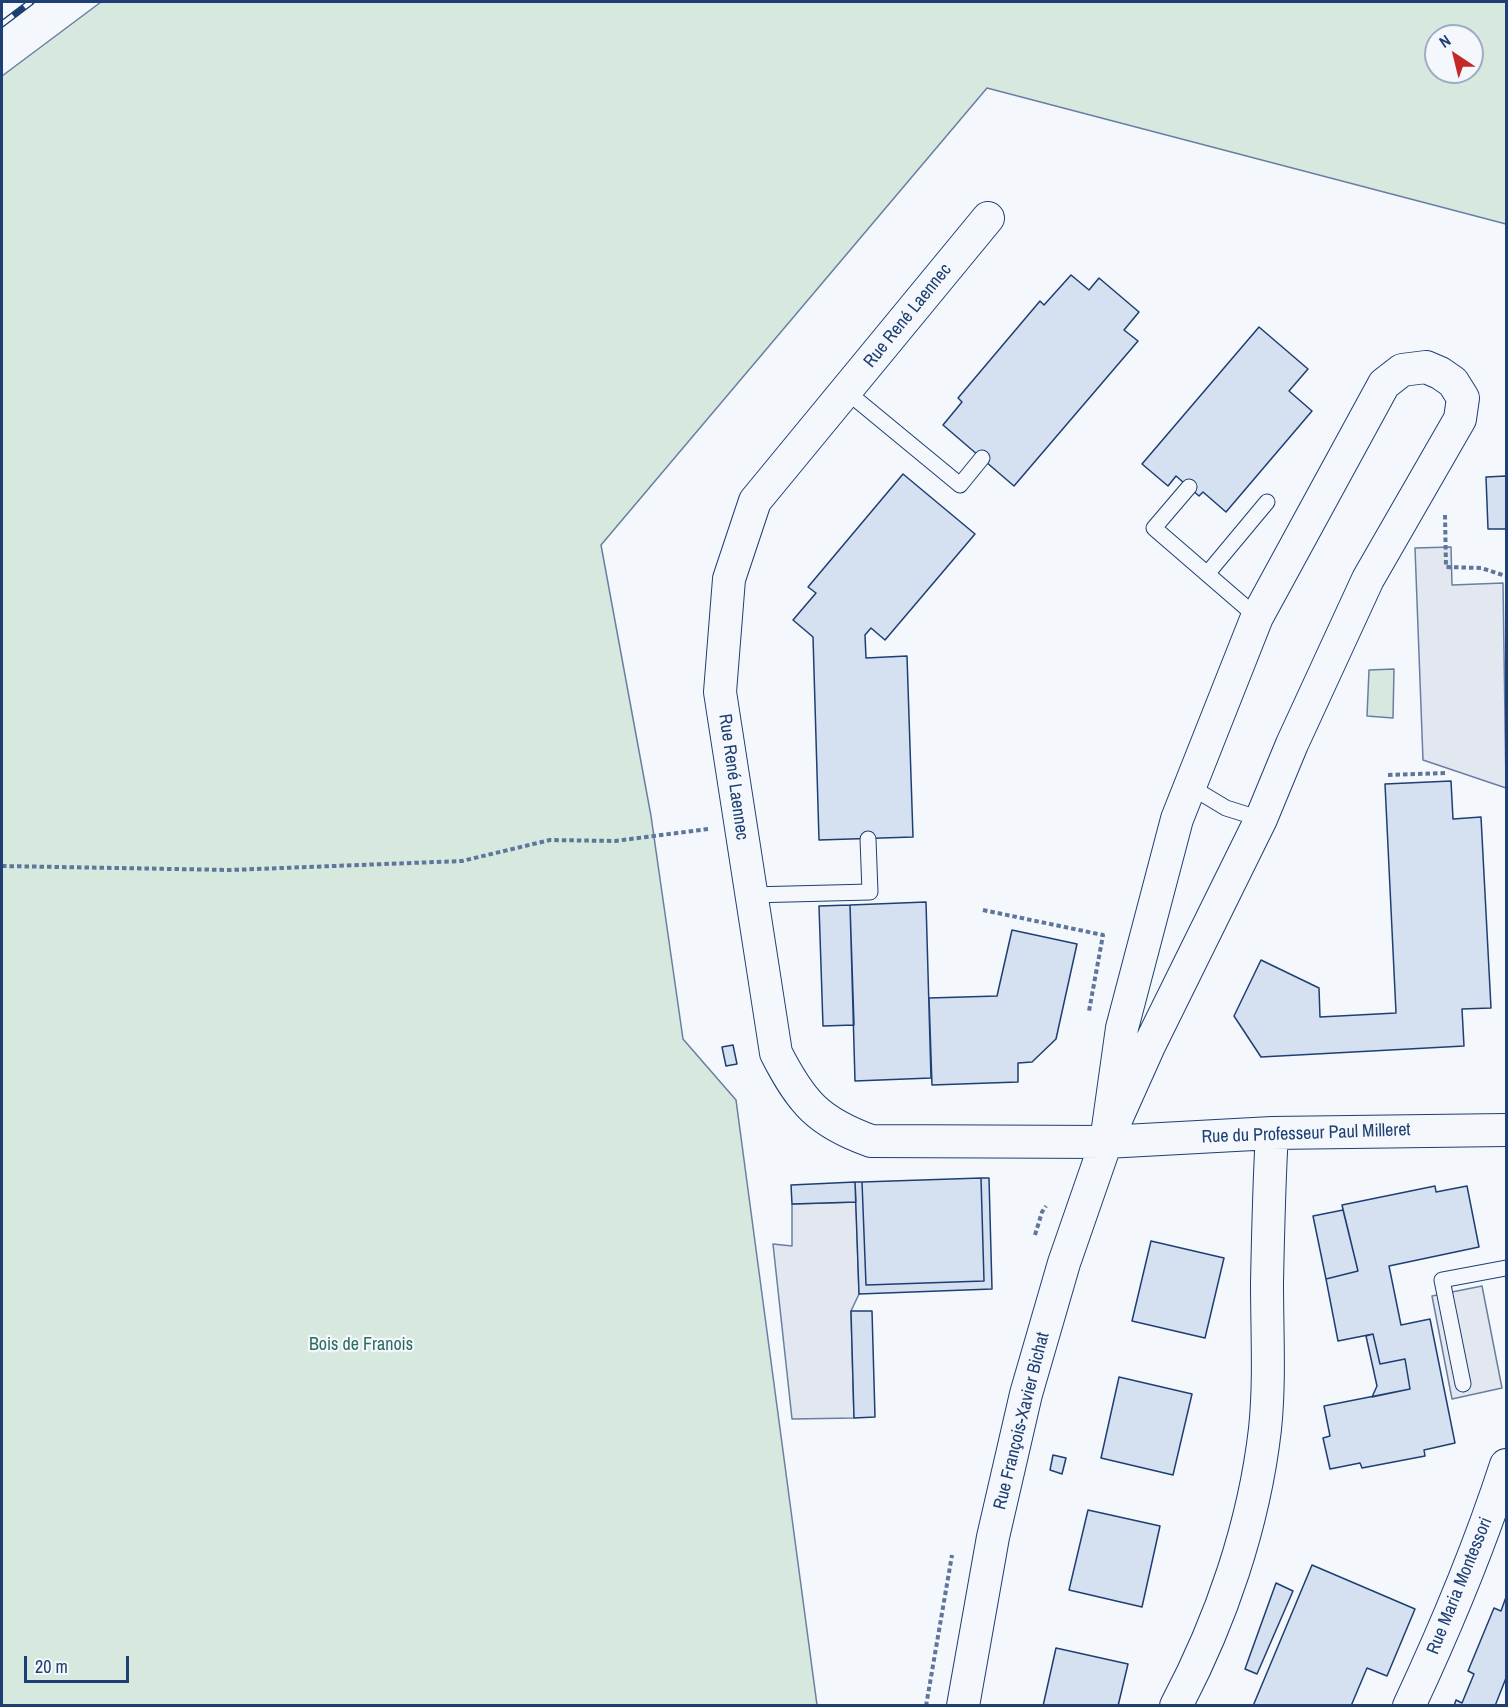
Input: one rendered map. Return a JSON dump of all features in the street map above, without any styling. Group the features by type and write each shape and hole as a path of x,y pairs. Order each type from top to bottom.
{"street":[{"name":"Rue René Laennec","path":"988,218 755,501 729,579 720,692 776,1053 795,1090 818,1114 843,1131 871,1141 1106,1142"},
{"path":"1426,367 1453,382 1463,398 1460,419 1368,579 1292,744 1261,819 1149,1046 1106,1142 1122,1028 1177,819 1257,617 1384,384 1402,370 1426,367"},
{"name":"Rue du Professeur Paul Milleret","path":"1106,1142 1272,1133 1506,1130"},
{"path":"1176,1706 1216,1621 1239,1549 1257,1478 1268,1379 1272,1133"},
{"name":"Rue François-Xavier Bichat","path":"963,1706 993,1537 1026,1394 1064,1263 1106,1142"},
{"name":"Rue Maria Montessori","path":"1409,1706 1453,1610 1489,1518 1506,1465"}],"lane":[{"path":"846,391 960,485 982,458"},
{"path":"1189,488 1154,528 1257,617"},
{"path":"1207,574 1267,502"},
{"path":"1191,787 1226,808 1261,819"},
{"path":"750,895 870,892 868,839"},
{"path":"1463,1384 1442,1280 1506,1268"}],"path":[{"path":"1445,505 1446,567 1481,568 1506,576"},
{"path":"1388,776 1446,772"},
{"path":"2,866 231,870 462,861 550,840 615,841 740,824"},
{"path":"983,910 1103,935 1088,1014"}],"green space":[{"name":"Bois de Franois","path":"101,2 1506,2 1506,224 987,88 601,545 651,816 683,1039 736,1100 817,1705 2,1705 2,76"},
{"path":"1394,669 1393,718 1367,716 1369,670"}],"shaded area":[{"path":"1451,547 1452,585 1503,583 1506,788 1423,760 1415,548"},
{"path":"856,1202 859,1294 851,1311 854,1418 792,1419 773,1244 792,1246 792,1204"},
{"path":"1482,1286 1502,1388 1452,1399 1432,1296"}],"building":[{"path":"1071,275 1089,290 1099,278 1139,312 1124,330 1138,341 1014,486 943,425 962,402 958,398 1040,301 1044,305"},
{"path":"1259,327 1308,369 1289,391 1312,411 1226,512 1203,492 1199,496 1176,476 1168,486 1142,464"},
{"path":"903,474 975,534 885,640 871,628 865,635 866,658 907,656 913,837 819,840 813,637 793,620 816,593 808,587"},
{"path":"1506,476 1506,529 1488,529 1486,477"},
{"path":"1451,781 1453,819 1481,817 1491,1008 1462,1009 1464,1046 1261,1057 1234,1016 1261,960 1319,988 1320,1017 1396,1013 1385,784"},
{"path":"926,902 931,1078 855,1081 850,905"},
{"path":"850,905 854,1025 823,1026 819,906"},
{"path":"1012,930 1077,944 1056,1039 1032,1062 1018,1063 1018,1082 932,1085 929,998 997,996"},
{"path":"733,1045 737,1064 726,1066 722,1047"},
{"path":"981,1178 984,1281 866,1285 862,1182"},
{"path":"981,1178 989,1178 992,1289 859,1294 855,1182 862,1182 866,1285 984,1281"},
{"path":"855,1182 856,1202 792,1204 791,1185"},
{"path":"1435,1186 1436,1192 1467,1186 1479,1247 1389,1266 1401,1325 1430,1319 1455,1443 1424,1450 1425,1456 1362,1468 1360,1463 1330,1469 1323,1438 1330,1436 1324,1406 1410,1389 1405,1359 1380,1364 1373,1334 1338,1341 1326,1279 1358,1271 1342,1205"},
{"path":"1343,1210 1358,1271 1326,1279 1313,1216"},
{"path":"1151,1241 1224,1258 1205,1338 1132,1321"},
{"path":"851,1311 872,1311 875,1417 854,1418"},
{"path":"1373,1334 1380,1364 1405,1359 1410,1389 1372,1397 1377,1386 1366,1336"},
{"path":"1119,1377 1192,1394 1173,1475 1101,1458"},
{"path":"1053,1455 1066,1458 1062,1474 1050,1470"},
{"path":"1088,1510 1160,1526 1142,1607 1069,1590"},
{"path":"1312,1565 1415,1609 1387,1676 1367,1668 1351,1706 1253,1706"},
{"path":"1276,1583 1293,1591 1257,1674 1245,1669"},
{"path":"1506,1597 1506,1678 1495,1706 1454,1706 1456,1700 1462,1703 1474,1674 1468,1671 1494,1608 1501,1611"},
{"path":"1056,1648 1128,1664 1118,1706 1043,1706"}],"railway":[{"path":"2,24 31,2"}]}
